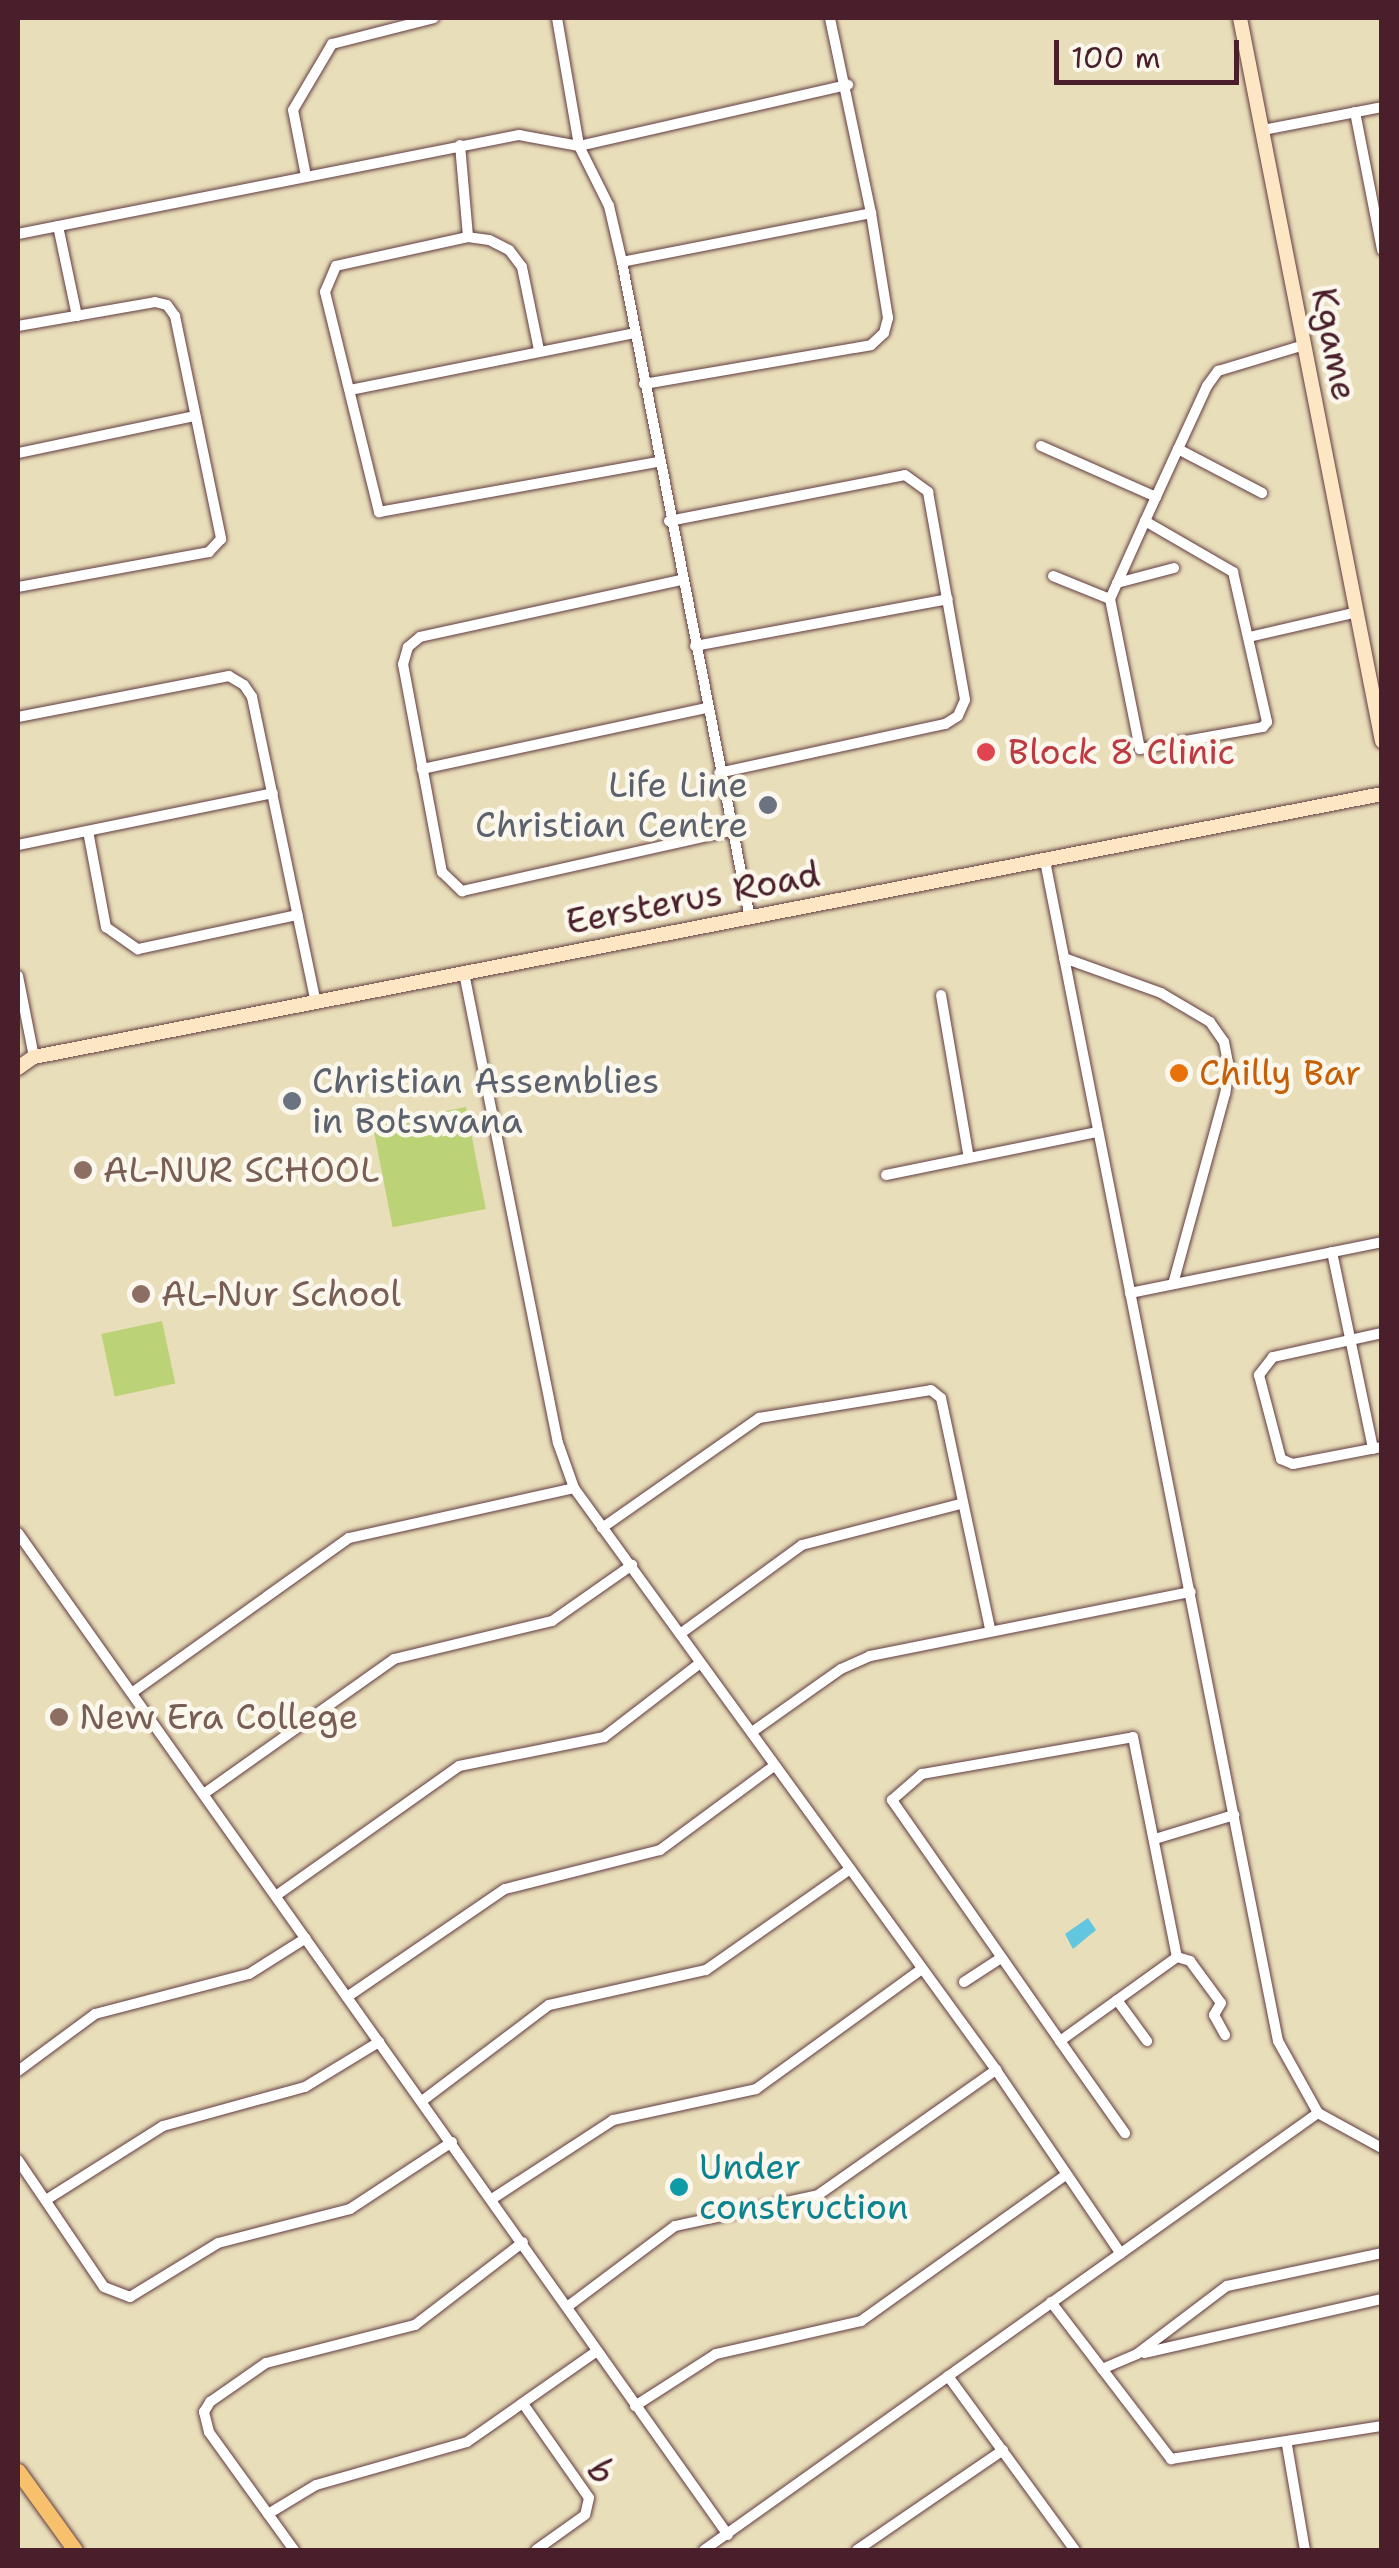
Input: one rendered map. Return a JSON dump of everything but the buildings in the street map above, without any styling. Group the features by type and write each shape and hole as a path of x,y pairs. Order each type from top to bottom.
{"main road":[{"path":"18,2471 75,2550"}],"street":[{"path":"306,176 294,110 332,44 434,18"},
{"path":"559,18 579,146 609,206 622,262 657,462 750,918"},
{"path":"644,384 871,345 888,318 848,85 830,18"},
{"name":"Kgame","path":"1240,18 1382,740"},
{"path":"18,234 519,135 579,146 848,85"},
{"path":"1262,130 1382,106"},
{"path":"1354,112 1376,200 1382,250"},
{"path":"460,146 468,238"},
{"path":"622,262 871,213"},
{"path":"58,226 77,316"},
{"path":"539,350 522,267 508,250 468,238 346,262 330,273 325,292 379,512 657,462"},
{"path":"18,326 167,305 175,316 218,547 18,588"},
{"path":"350,390 634,333"},
{"path":"1145,521 1224,561 1238,585 1266,725 1140,750 1110,599 1156,496 1178,449 1218,371 1304,346"},
{"path":"18,452 195,416"},
{"path":"1041,446 1156,496"},
{"path":"1178,449 1262,493"},
{"path":"669,520 905,476 928,492 965,700 958,716 945,724 719,773"},
{"path":"1117,583 1174,568"},
{"path":"1053,576 1110,599"},
{"path":"681,580 420,637 408,647 403,664 442,872 462,891 731,831"},
{"path":"695,646 948,599"},
{"path":"1249,637 1357,612"},
{"path":"18,717 229,676 252,697 316,1003"},
{"path":"422,769 706,708"},
{"path":"18,844 272,793"},
{"name":"Eersterus Road","path":"18,1068 34,1057 1382,794"},
{"path":"88,831 106,927 138,949 297,915"},
{"path":"1045,860 1278,2041 1318,2113 1382,2148"},
{"path":"1064,958 1161,993 1210,1022 1224,1042 1229,1066 1224,1094 1173,1284"},
{"path":"464,973 558,1443 574,1488 996,2070 1064,2176 1121,2254"},
{"path":"18,976 34,1057"},
{"path":"941,995 969,1158"},
{"path":"886,1175 1098,1132"},
{"path":"1130,1293 1382,1242"},
{"path":"1332,1252 1351,1338 1377,1448 1293,1464 1281,1459 1259,1375 1273,1357 1351,1338 1382,1333"},
{"path":"602,1528 742,1425 914,1388 940,1398 990,1629"},
{"path":"133,1692 350,1538 574,1488"},
{"path":"680,1634 802,1545 960,1504"},
{"path":"18,1532 728,2535"},
{"path":"205,1793 394,1659 552,1621 632,1565"},
{"path":"752,1732 856,1662 990,1629 1191,1592"},
{"path":"277,1896 459,1766 604,1738 700,1663"},
{"path":"1125,2133 893,1804 918,1776 1133,1738 1177,1957"},
{"path":"347,1997 505,1889 660,1850 774,1766"},
{"path":"1155,1839 1234,1815"},
{"path":"422,2101 548,2004 706,1970 850,1869"},
{"path":"18,2071 102,2011 249,1974 306,1938"},
{"path":"1060,2040 1177,1957 1189,1959 1221,2003 1214,2015 1225,2034"},
{"path":"964,1982 1001,1958"},
{"path":"492,2199 613,2120 756,2089 922,1969"},
{"path":"1117,2000 1147,2040"},
{"path":"46,2200 162,2126 305,2087 379,2042"},
{"path":"567,2307 675,2226 813,2198 996,2070"},
{"path":"704,2550 1318,2113"},
{"path":"18,2160 104,2287 130,2297 218,2243 350,2209 452,2142"},
{"path":"635,2406 716,2354 861,2321 1064,2176"},
{"path":"294,2550 209,2432 204,2412 210,2402 266,2363 403,2332 523,2242"},
{"path":"1138,2354 1227,2286 1382,2253"},
{"path":"1102,2369 1138,2354 1382,2299"},
{"path":"1051,2302 1171,2460 1286,2445 1382,2426"},
{"path":"268,2514 316,2485 467,2442 524,2406 597,2351"},
{"path":"948,2376 1072,2550"},
{"name":"b","path":"524,2406 584,2487 590,2509 536,2550"},
{"path":"1286,2445 1305,2550"},
{"path":"857,2550 1003,2450"}],"green space":[{"path":"466,1107 486,1209 393,1227 373,1125"},
{"path":"162,1321 175,1384 115,1396 101,1334"}],"water":[{"path":"1088,1918 1096,1930 1073,1949 1065,1934"}],"place":[{"name":"Block 8 Clinic","path":"986,752"},
{"name":"Life Line Christian Centre","path":"768,805"},
{"name":"Chilly Bar","path":"1179,1073"},
{"name":"Christian Assemblies in Botswana","path":"292,1101"},
{"name":"AL-NUR SCHOOL","path":"83,1170"},
{"name":"AL-Nur School","path":"141,1294"},
{"name":"New Era College","path":"59,1717"},
{"name":"Under construction","path":"679,2187"}]}
